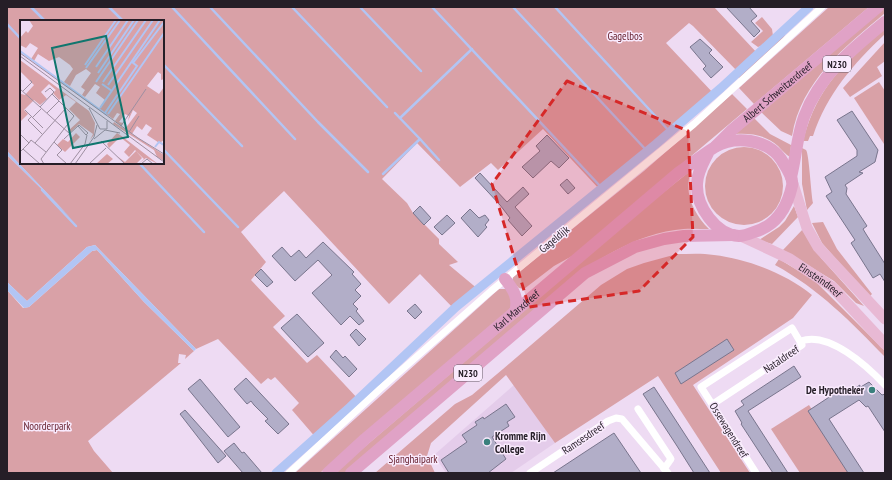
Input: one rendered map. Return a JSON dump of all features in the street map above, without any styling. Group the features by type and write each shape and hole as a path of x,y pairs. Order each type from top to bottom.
{"highway":[{"name":"Albert Schweitzerdreef","path":"712,150 732,130 878,7"},
{"name":"Albert Schweitzerdreef","path":"792,180 799,133 804,116 816,91 837,64 885,22"},
{"name":"N230","path":"742,140 758,143 778,154 792,180 787,204 780,216 764,228 737,236 711,221 701,206 697,195 697,183 712,150 742,140"},
{"name":"Karl Marxdreef","path":"328,473 365,439 678,174 712,150"},
{"name":"Karl Marxdreef","path":"351,473 585,273 635,246 684,236 737,236"},
{"path":"505,279 514,290 517,305 515,312"},
{"path":"514,290 527,293 542,290"}],"main road":[{"name":"Einsteindreef","path":"792,180 808,228 818,247 885,319"},
{"name":"Einsteindreef","path":"737,236 790,260 832,287 885,344"}],"street":[{"name":"Gageldijk","path":"289,473 380,389 505,279 694,124 822,7"},
{"name":"Nataldreef","path":"701,386 792,328 801,341 802,346 713,404"},
{"path":"801,341 812,338 833,345 854,356 885,385"},
{"name":"Ossewagendreef","path":"701,386 756,473"},
{"path":"638,409 671,459 666,471"},
{"name":"Ramsesdreef","path":"530,473 608,420 616,418 622,419 666,471"},
{"path":"540,466 544,473"}],"highlighted area":[{"path":"567,81 688,131 693,237 639,291 529,307 492,184"}],"shaded area":[{"path":"514,385 555,443 511,473 446,473 434,455"}],"green space":[{"name":"Gagelbos","path":"7,7 714,7 758,54 738,72 689,23 666,43 715,95 672,134 601,191 543,129 498,170 491,163 460,187 417,143 382,179 407,203 413,213 439,239 439,244 458,262 449,265 479,290 456,311 420,274 389,304 284,191 241,232 266,262 251,280 285,316 273,327 307,363 317,355 359,400 317,439 292,410 299,403 275,377 271,380 268,378 261,384 218,339 196,349 95,245 87,247 27,301 7,282 7,155 64,211 7,151"},
{"path":"829,7 869,7 754,104 739,88"},
{"path":"883,7 885,7 885,13 840,52 815,82 805,98 797,116 792,136 781,131 761,112"},
{"path":"762,17 772,29 773,36 763,45 758,47 751,42 763,31 755,23"},
{"path":"885,27 885,34 852,68 833,93 813,136 810,136 808,141 803,141 816,104 834,77"},
{"path":"783,32 785,35 783,38 739,78 737,75"},
{"path":"885,42 885,61 877,67 882,76 850,97 843,88"},
{"path":"879,82 885,91 884,144 854,98"},
{"path":"732,94 747,109 574,255 554,266 524,289 519,288 513,282 513,277 644,171"},
{"path":"754,118 770,134 791,145 790,157 768,139 752,134 735,134"},
{"path":"744,147 759,150 772,158 780,171 783,186 780,201 772,214 759,222 744,225 729,222 716,214 708,201 705,186 708,171 716,158 729,150"},
{"path":"802,148 806,150 807,153 813,203 807,210 802,184"},
{"path":"689,172 688,189 692,204 699,217 709,229 679,229 649,236 613,252 579,273 345,473 334,473 649,204"},
{"path":"794,206 798,217 772,244 759,240 779,227 785,221"},
{"path":"823,222 837,249 872,294 869,297 822,243 812,223"},
{"path":"803,229 821,258 864,306 856,303 834,281 783,250"},
{"name":"Noorderpark","path":"97,250 144,302 194,351 185,359 186,355 179,354 178,363 181,363 88,441 94,451 113,473 7,473 7,290 23,308 29,307 92,251"},
{"name":"Sjanghaipark","path":"677,254 709,254 740,260 779,274 802,287 812,295 793,318 693,385 750,473 721,473 658,376 555,443 506,375 431,443 427,456 435,473 375,473 455,404 472,395 601,285 627,269"},
{"path":"779,259 815,281 885,351 885,357 847,319 820,295 791,274 775,265"},
{"path":"499,289 507,289 513,298 510,310 320,473 295,473"},
{"path":"809,405 853,473 800,473 771,429"}],"water":[{"path":"7,151 71,218 7,155"},
{"path":"95,245 196,349 194,351 144,302 97,250 92,251 29,307 24,308 7,290 7,282 27,301 87,247"}],"building":[{"path":"726,7 749,7 757,16 751,21 760,31 754,37"},
{"path":"700,39 712,50 709,53 723,67 711,78 703,69 706,66 690,47"},
{"path":"852,111 878,150 875,162 859,172 863,173 845,185 847,188 846,194 867,226 863,229 885,264 885,282 880,274 873,278 851,243 855,240 826,196 832,192 825,177 857,156 857,150 837,120"},
{"path":"547,135 569,158 559,168 551,161 533,178 522,167 540,151 536,146"},
{"path":"480,173 507,202 523,187 529,194 515,207 532,226 522,236 508,220 510,218 500,205 475,178"},
{"path":"567,179 575,188 568,194 560,185"},
{"path":"420,206 431,218 424,225 413,213"},
{"path":"470,209 479,218 485,215 489,220 485,225 487,227 478,237 461,218"},
{"path":"447,215 455,223 442,235 434,227"},
{"path":"323,242 354,272 352,274 361,284 355,290 361,296 353,304 358,309 356,311 364,321 359,325 350,316 341,325 312,293 332,275 318,260 295,281 272,256 282,247 291,257 299,250 306,258"},
{"path":"261,269 273,282 267,287 255,275"},
{"path":"415,304 422,312 415,319 407,311"},
{"path":"297,314 324,343 308,357 281,328"},
{"path":"356,329 366,339 359,346 350,335"},
{"path":"727,339 734,350 681,384 675,373"},
{"path":"336,350 343,358 345,356 357,369 349,377 330,357"},
{"path":"794,366 801,377 748,411 788,473 773,473 741,424 742,423 735,411 744,405 741,401"},
{"path":"246,378 289,424 278,434 265,421 268,419 251,401 247,404 234,389"},
{"path":"200,379 240,427 228,437 188,389"},
{"path":"869,382 882,395 885,394 885,432 868,406 866,407 859,400 829,419 864,473 848,473 808,411 843,388 847,393 860,385 859,388"},
{"path":"654,387 710,473 694,473 643,394"},
{"path":"506,404 515,417 507,422 509,426 492,437 506,459 488,473 449,473 441,460 467,442 462,435 477,425 475,422 483,417 484,419"},
{"path":"185,410 226,456 218,463 180,414"},
{"path":"614,433 641,473 553,473 588,450"},
{"path":"234,443 262,473 243,473 224,451"}],"waterway":[{"path":"31,7 44,20"},
{"path":"109,7 122,20"},
{"path":"172,7 295,139"},
{"path":"210,7 318,122 368,172"},
{"path":"292,7 387,107"},
{"path":"360,7 421,71"},
{"path":"432,7 601,187"},
{"path":"513,7 647,151"},
{"path":"555,7 670,132"},
{"path":"276,473 350,407 456,307 656,144 721,88 809,7"},
{"path":"7,24 20,38"},
{"path":"400,118 472,49"},
{"path":"164,65 242,146"},
{"path":"395,113 420,139"},
{"path":"383,174 420,139 439,160"},
{"path":"164,150 238,227"},
{"path":"140,164 204,232"},
{"path":"42,190 76,226"}],"place":[{"name":"De Hypotheker","path":"872,390"},
{"name":"Kromme Rijn College","path":"487,442"}]}
